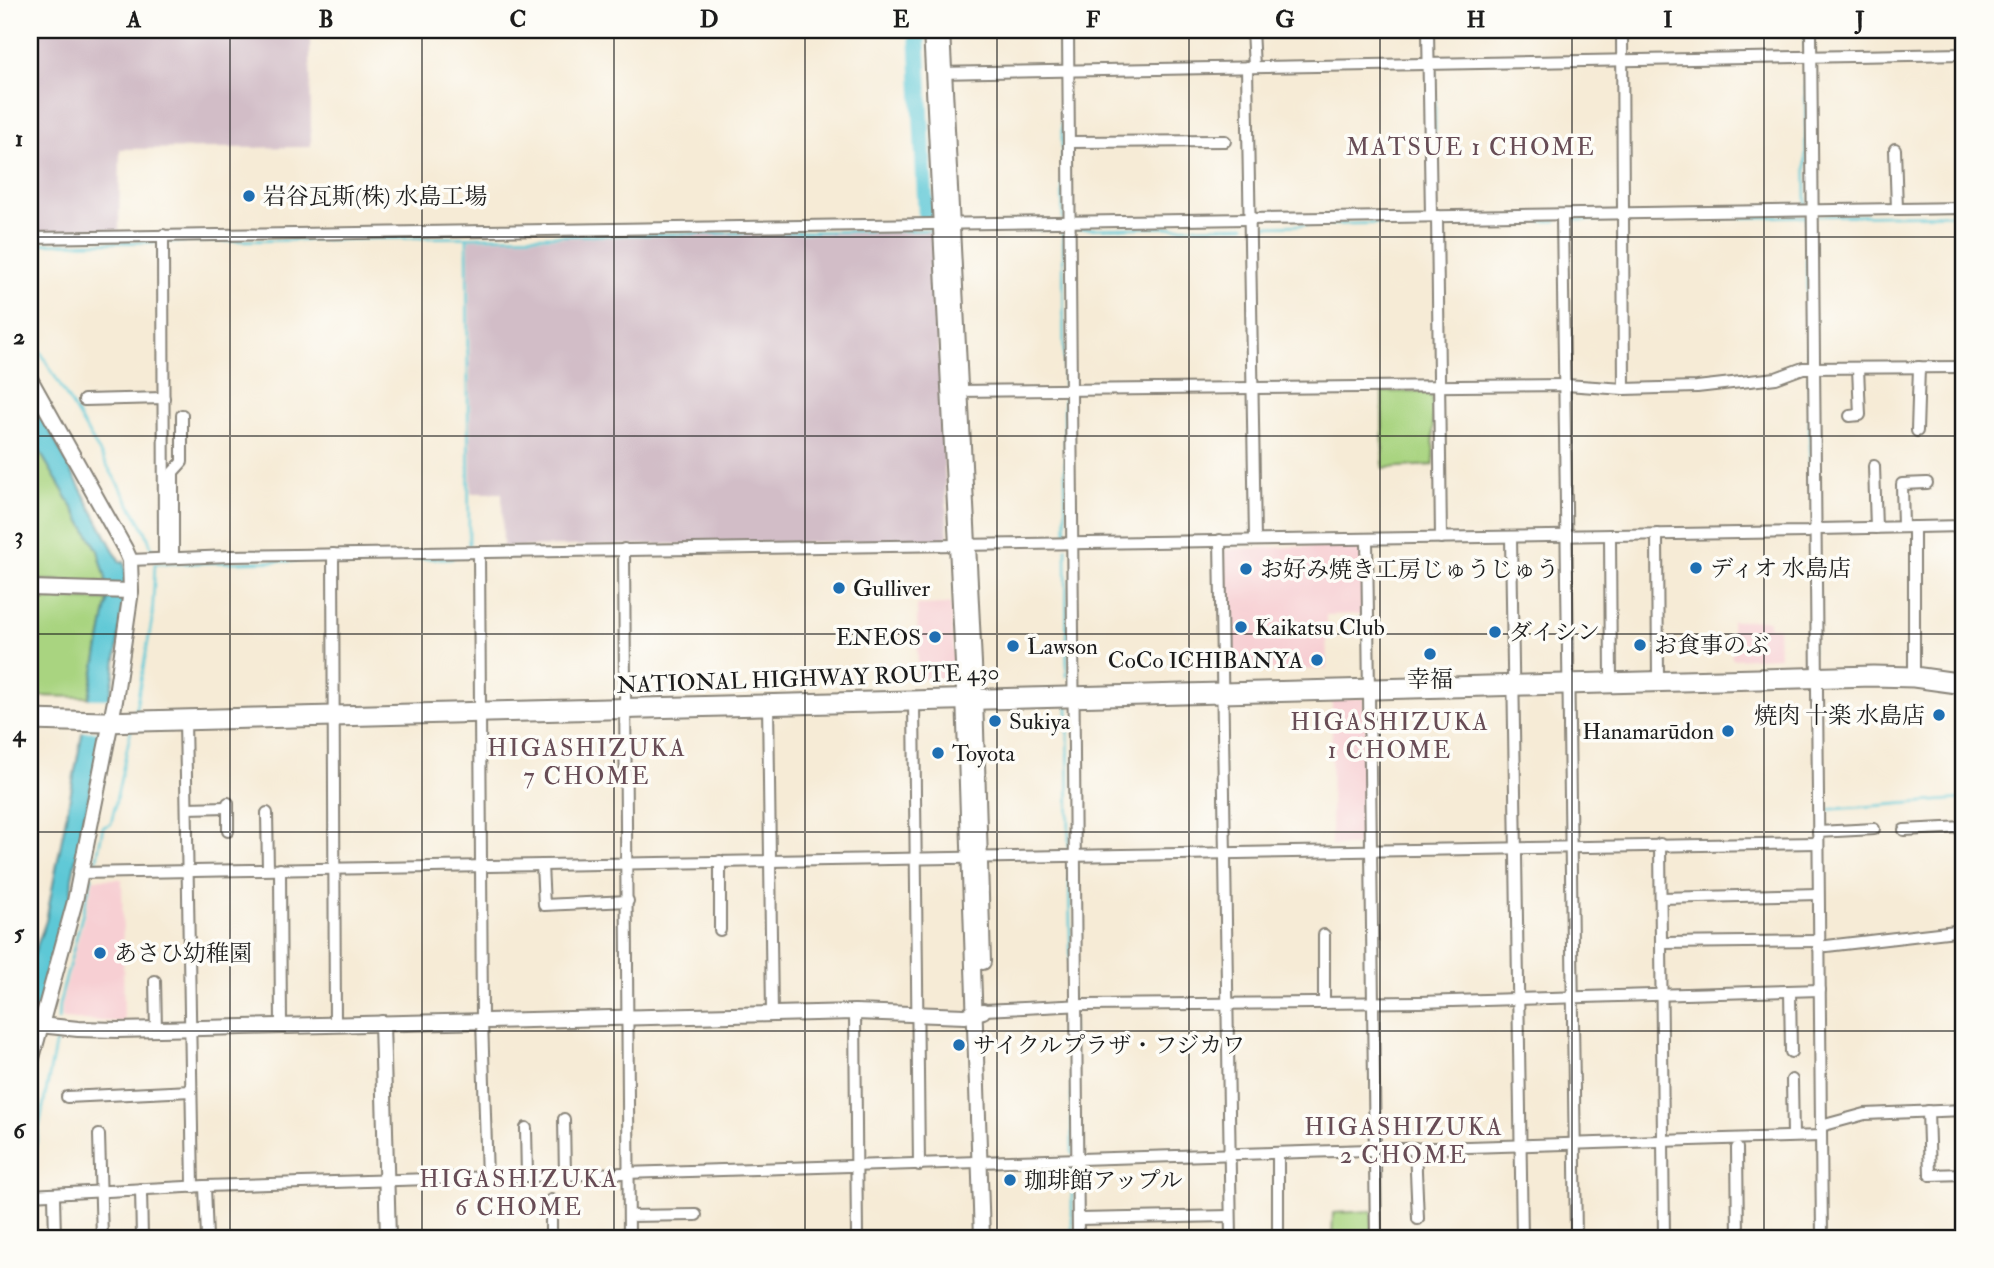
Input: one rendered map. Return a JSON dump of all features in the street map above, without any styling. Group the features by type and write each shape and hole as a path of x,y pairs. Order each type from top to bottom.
{"highway":[{"name":"NATIONAL HIGHWAY ROUTE 430","path":"30,720 84,716 1074,690 1817,672 1964,673"},
{"name":"NATIONAL HIGHWAY ROUTE 430","path":"1915,672 1964,684"},
{"name":"NATIONAL HIGHWAY ROUTE 430","path":"627,703 915,702 969,694"},
{"name":"NATIONAL HIGHWAY ROUTE 430","path":"30,709 84,716"},
{"name":"NATIONAL HIGHWAY ROUTE 430","path":"122,715 185,719 334,710"}],"street":[{"path":"931,30 939,73"},
{"path":"942,30 939,73 969,694 985,1163 992,1238"},
{"path":"1068,30 1063,70 1069,142 1067,391 1074,690 1071,855 1074,1159 1078,1238"},
{"path":"1252,30 1250,67 1255,539"},
{"path":"1428,30 1441,538"},
{"path":"1622,30 1623,389"},
{"path":"1783,1238 1820,1238 1811,30"},
{"path":"939,73 1964,54"},
{"path":"1069,142 1224,141"},
{"path":"1895,149 1896,209"},
{"path":"30,237 163,240 1964,208"},
{"path":"1562,215 1576,1238"},
{"path":"162,558 163,240"},
{"path":"1917,431 1919,367"},
{"path":"955,391 1566,385 1623,389 1741,384 1812,368 1964,367"},
{"path":"1850,416 1860,415 1858,368"},
{"path":"30,379 130,560 122,715 80,873 70,923 35,1025 30,1065"},
{"path":"84,400 164,398"},
{"path":"162,558 173,472 182,462 182,415"},
{"path":"1874,466 1876,528"},
{"path":"1915,672 1911,530 1902,484 1927,483"},
{"path":"130,560 479,556 962,544 1221,544 1255,539 1367,542 1441,538 1511,540 1567,536 1610,539 1964,526"},
{"path":"1657,537 1658,676"},
{"path":"1610,539 1611,677"},
{"path":"1511,540 1522,1238"},
{"path":"1367,542 1376,1238"},
{"path":"1221,544 1231,1238"},
{"path":"624,553 629,1238"},
{"path":"479,556 481,1020 487,1178"},
{"path":"333,558 335,1025"},
{"path":"30,588 128,591"},
{"path":"915,702 919,1165"},
{"path":"768,703 772,1014"},
{"path":"185,719 193,1187"},
{"path":"187,808 228,804 228,831"},
{"path":"267,813 274,869 281,1026"},
{"path":"1904,830 1964,827"},
{"path":"80,873 1660,844 1815,840 1874,829"},
{"path":"1660,844 1664,1238"},
{"path":"720,861 720,930"},
{"path":"542,865 544,905 628,901"},
{"path":"1661,898 1818,894"},
{"path":"1661,943 1818,944 1964,930"},
{"path":"1324,935 1324,1003"},
{"path":"155,981 156,1028"},
{"path":"35,1025 190,1028 855,1012 965,1016 980,1012 1073,1007 1520,999 1820,990"},
{"path":"1790,991 1791,1052"},
{"path":"855,1012 857,1238"},
{"path":"382,1023 388,1238"},
{"path":"1792,1080 1793,1136"},
{"path":"67,1097 191,1091"},
{"path":"30,1195 54,1196 205,1186 1230,1156 1793,1136 1819,1133 1865,1114 1964,1110"},
{"path":"1928,1111 1930,1175 1964,1174"},
{"path":"564,1119 565,1175"},
{"path":"526,1128 527,1176"},
{"path":"99,1135 102,1238"},
{"path":"1415,1148 1418,1219"},
{"path":"1737,1148 1738,1238"},
{"path":"1278,1238 1279,1153"},
{"path":"982,1238 985,1163"},
{"path":"205,1186 207,1238"},
{"path":"141,1189 142,1238"},
{"path":"54,1196 55,1237"},
{"path":"551,1200 551,1238"},
{"path":"628,1216 696,1215"},
{"path":"1078,1219 1230,1216"}],"shaded area":[{"path":"30,30 310,30 311,147 120,149 119,231 30,233"},
{"path":"933,232 948,540 503,547 502,493 471,493 469,239"},
{"path":"1364,545 1366,614 1326,615 1327,669 1227,672 1224,549"},
{"name":"ENEOS","path":"951,604 954,670 945,678 918,679 917,605"},
{"path":"1769,620 1769,627 1778,627 1779,657 1732,659 1731,621"},
{"path":"1365,698 1369,846 1331,846 1332,699"},
{"name":"あさひ幼稚園","path":"94,879 122,879 124,1022 62,1019 61,1006"}],"green space":[{"path":"1432,391 1434,465 1383,468 1382,392"},
{"path":"30,435 98,550 107,582 30,580"},
{"path":"40,599 108,600 89,697 30,696"},
{"path":"1372,1211 1372,1238 1332,1238 1333,1213"}],"water":[{"path":"30,394 120,562 124,561 126,578 114,676 72,878 71,898 30,1034 30,965 46,921 108,600 106,579 98,550 30,435"}],"pier":[{"path":"87,699 110,699 103,731 80,732"}],"waterway":[{"path":"917,30 926,218"},
{"path":"1060,30 1061,68"},
{"path":"1434,30 1435,58"},
{"path":"1805,30 1805,52"},
{"path":"1805,64 1806,207"},
{"path":"1435,70 1435,131"},
{"path":"1061,75 1063,219"},
{"path":"1817,216 1964,214"},
{"path":"1629,220 1809,216"},
{"path":"1806,217 1808,361"},
{"path":"1567,220 1618,220"},
{"path":"1441,222 1556,221"},
{"path":"1260,226 1434,222"},
{"path":"1063,226 1064,387"},
{"path":"1073,229 1245,226"},
{"path":"962,230 1063,229"},
{"path":"165,242 932,230"},
{"path":"467,237 469,545"},
{"path":"30,244 159,242"},
{"path":"30,334 145,530 155,557"},
{"path":"1809,376 1810,481"},
{"path":"1064,394 1066,541"},
{"path":"1418,543 1471,542"},
{"path":"1066,548 1067,676"},
{"path":"337,560 453,558"},
{"path":"155,564 331,560"},
{"path":"135,713 152,620 155,564"},
{"path":"1811,603 1811,652"},
{"path":"1812,689 1812,706"},
{"path":"1068,706 1069,853"},
{"path":"95,868 103,827 111,824 131,730"},
{"path":"1822,810 1962,799"},
{"path":"1069,860 1071,1000"},
{"path":"58,1020 59,1005 92,877"},
{"path":"1071,1010 1072,1154"},
{"path":"30,1174 58,1030"},
{"path":"1072,1161 1072,1238"}],"place":[{"name":"岩谷瓦斯(株) 水島工場","path":"249,196"},
{"name":"ディオ 水島店","path":"1696,568"},
{"name":"お好み焼き工房じゅうじゅう","path":"1246,569"},
{"name":"Gulliver","path":"839,588"},
{"name":"Kaikatsu Club","path":"1241,627"},
{"name":"ダイシン","path":"1495,632"},
{"name":"ENEOS","path":"935,637"},
{"name":"お食事のぶ","path":"1640,645"},
{"name":"Lawson","path":"1013,646"},
{"name":"幸福","path":"1430,654"},
{"name":"CoCo ICHIBANYA","path":"1317,660"},
{"name":"焼肉 十楽 水島店","path":"1939,715"},
{"name":"Sukiya","path":"995,721"},
{"name":"Hanamarūdon","path":"1728,731"},
{"name":"Toyota","path":"938,753"},
{"name":"あさひ幼稚園","path":"100,953"},
{"name":"サイクルプラザ・フジカワ","path":"959,1045"},
{"name":"珈琲館アップル","path":"1010,1180"}],"district":[{"name":"MATSUE 1 CHOME","path":"1471,147"},
{"name":"HIGASHIZUKA 1 CHOME","path":"1390,736"},
{"name":"HIGASHIZUKA 7 CHOME","path":"587,762"},
{"name":"HIGASHIZUKA 2 CHOME","path":"1404,1141"},
{"name":"HIGASHIZUKA 6 CHOME","path":"519,1193"}]}
